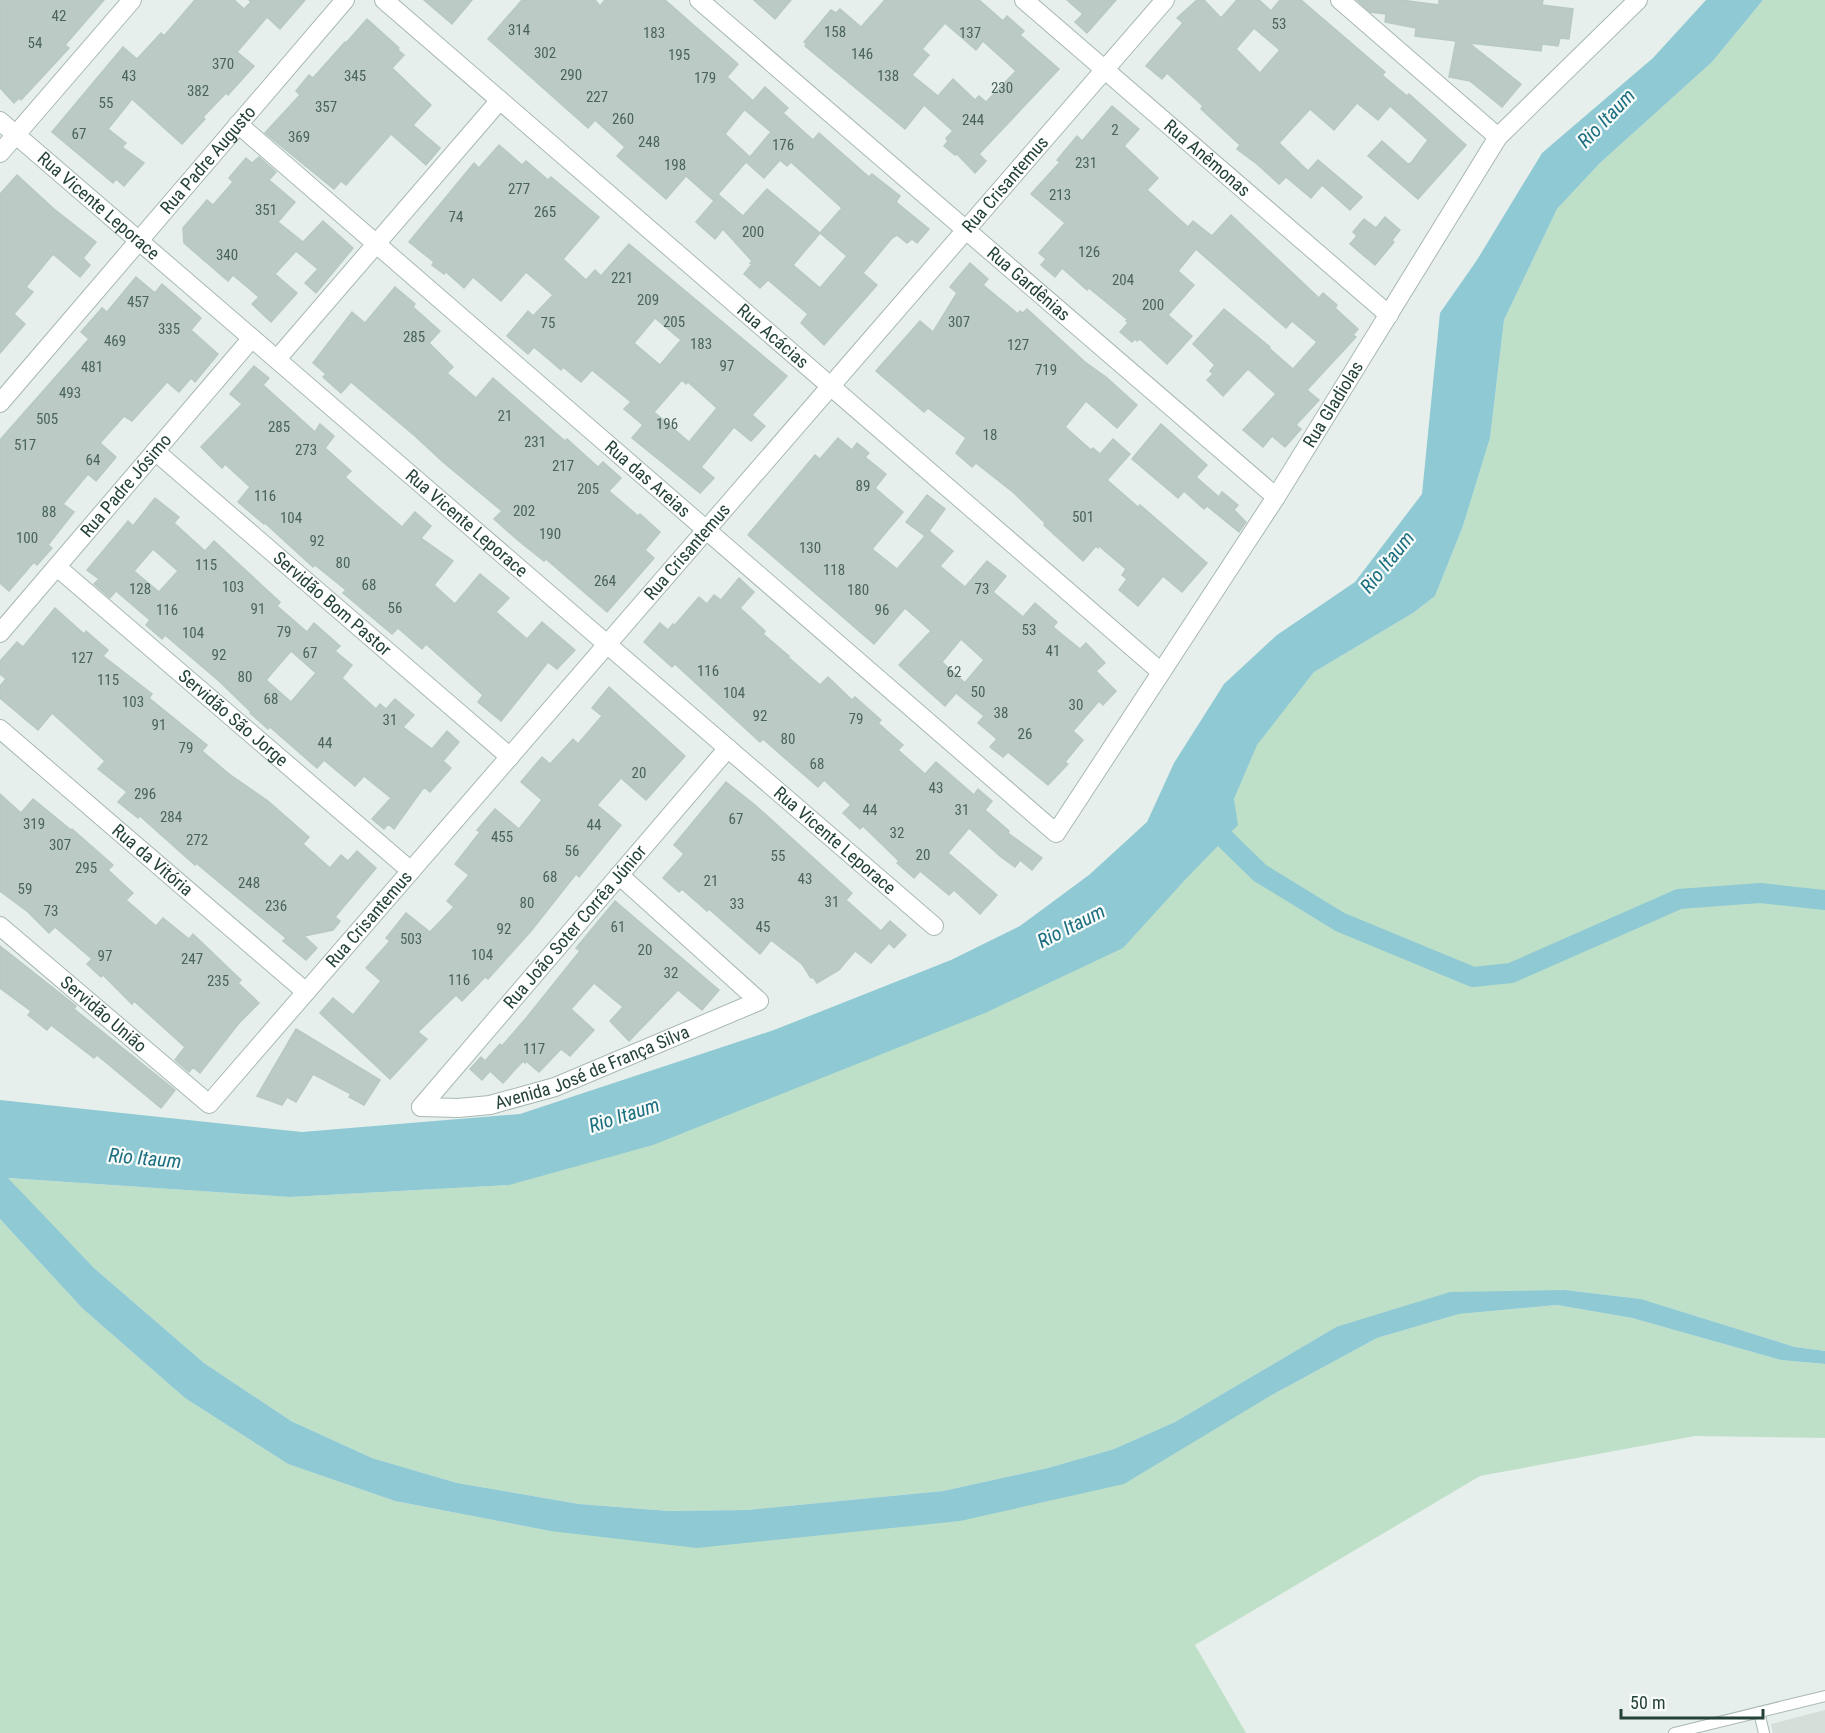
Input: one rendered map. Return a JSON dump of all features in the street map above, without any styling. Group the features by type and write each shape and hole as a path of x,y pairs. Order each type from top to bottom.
{"street":[{"path":"0,153 132,0"},
{"name":"Rua Padre Augusto","path":"0,403 345,0"},
{"name":"Rua Acácias","path":"384,0 1161,672"},
{"name":"Rua Gardênias","path":"699,0 1276,497"},
{"name":"Rua Anêmonas","path":"1024,0 1389,315"},
{"name":"Rua Crisantemus","path":"209,1104 1165,0"},
{"path":"1340,0 1498,136"},
{"name":"Rua Gladiolas","path":"1056,833 1276,497 1498,136 1638,0"},
{"path":"277,359 500,100"},
{"name":"Rua Vicente Leporace","path":"0,121 934,926"},
{"name":"Rua das Areias","path":"238,124 1056,833"},
{"name":"Rua Padre Jósimo","path":"0,633 252,338"},
{"name":"Servidão Bom Pastor","path":"155,451 510,757"},
{"name":"Servidão São Jorge","path":"57,567 411,871"},
{"name":"Rua da Vitória","path":"0,729 306,992"},
{"name":"Rua João Soter Corrêa Júnior","path":"421,1107 728,748"},
{"name":"Avenida José de França Silva","path":"421,1107 458,1108 490,1105 555,1087 759,1001 619,875"},
{"name":"Servidão União","path":"0,926 209,1104"}],"lane":[{"path":"1674,1733 1825,1696"},
{"path":"1759,1712 1764,1733"}],"shaded area":[{"path":"1825,1710 1825,1733 1773,1733 1771,1724"}],"green space":[{"path":"1763,0 1825,0 1825,1351 1795,1347 1641,1299 1565,1290 1336,1327 1175,1422 1114,1449 1048,1468 943,1491 747,1510 669,1511 579,1504 457,1483 372,1458 291,1421 204,1363 94,1268 7,1178 290,1197 509,1185 1184,881 1237,825 1234,799 1257,744 1314,672 1413,613 1435,596 1463,526 1490,438 1504,320 1557,209 1600,163 1712,62"},
{"path":"0,1219 82,1308 185,1398 288,1464 395,1501 550,1531 960,1521 1270,1396 1377,1338 1459,1314 1557,1305 1632,1318 1781,1360 1825,1364 1825,1438 1695,1436 1480,1476 1195,1645 1246,1733 0,1733"}],"water":[{"name":"Rio Itaum","path":"1706,0 1763,0 1712,62 1600,163 1557,209 1504,320 1490,438 1463,526 1435,596 1413,613 1314,672 1257,745 1234,799 1238,825 1123,948 985,1013 653,1145 509,1185 290,1197 8,1178 94,1268 204,1363 291,1421 372,1458 457,1483 579,1504 669,1511 747,1510 943,1491 1048,1468 1114,1449 1175,1422 1336,1327 1450,1292 1565,1290 1641,1299 1795,1347 1825,1351 1825,1364 1781,1360 1632,1318 1557,1305 1459,1314 1377,1338 1270,1396 1124,1484 960,1521 697,1548 550,1531 395,1501 288,1464 185,1398 82,1308 0,1219 0,1100 302,1132 520,1114 774,1030 951,960 1020,926 1089,875 1147,822 1174,763 1224,684 1277,635 1355,582 1422,494 1440,313 1477,260 1542,153 1653,58"}],"building":[{"path":"0,0 104,0 65,45 69,48 21,100 19,98 14,103 0,88"},
{"path":"195,0 234,0 244,9 251,2 249,0 305,0 280,29 267,17 237,52 254,66 228,95 226,93 203,117 205,119 182,144 132,99 108,129 126,143 122,147 144,163 124,186 116,179 113,183 52,132 123,47 137,59 161,33 164,36"},
{"path":"424,0 472,0 452,24"},
{"path":"522,0 595,0 600,6 605,0 665,0 738,64 727,77 752,100 725,134 750,157 771,132 745,110 765,87 788,108 783,113 813,140 819,133 869,177 872,174 900,196 896,202 929,229 917,243 912,239 907,243 897,235 892,238 863,273 877,285 824,345 801,323 808,314 768,280 760,288 744,274 752,261 723,229 715,239 696,222 719,195 743,216 767,189 820,233 842,208 791,162 787,166 780,160 764,178 746,162 713,200 686,176 666,199 617,156 625,147 595,120 588,128 488,39","holes":["820,233 847,256 820,288 793,265"]},
{"path":"754,0 791,0 775,19"},
{"path":"885,0 979,0 1003,21 1007,16 1024,31 1020,35 1059,69 979,154 986,161 975,173 957,154 955,155 944,146 948,141 946,138 953,131 924,105 905,129 805,46 807,44 804,42 831,10 836,13 840,9 861,27","holes":["945,23 976,50 983,41 1016,71 986,102 979,96 975,100 953,79 938,96 912,75 929,55 922,49"]},
{"path":"1067,0 1116,0 1087,33 1075,22 1083,14"},
{"path":"1197,0 1204,0 1221,18 1237,0 1259,0 1271,11 1280,0 1301,0 1385,72 1382,75 1407,96 1409,94 1466,145 1418,199 1368,156 1382,141 1408,164 1428,140 1390,106 1378,120 1357,103 1334,130 1310,109 1279,143 1308,171 1318,160 1362,197 1350,210 1322,185 1311,198 1286,177 1279,184 1237,149 1240,145 1167,73 1162,79 1146,66 1183,23 1177,18","holes":["1254,28 1280,50 1260,73 1236,49"]},
{"path":"1357,0 1401,0 1439,5 1439,0 1543,0 1542,5 1573,9 1569,39 1560,38 1558,46 1542,44 1541,51 1469,43 1521,84 1502,107 1470,81 1449,77 1456,41 1415,36 1416,28 1385,22 1386,14 1370,12"},
{"path":"367,19 404,55 392,68 431,105 413,125 440,148 426,165 391,134 346,185 341,181 334,189 265,133 300,95 296,91 309,75 313,78"},
{"path":"1112,106 1139,129 1124,146 1158,178 1147,190 1188,227 1193,221 1212,236 1231,215 1319,298 1323,293 1337,305 1335,308 1358,329 1353,335 1356,337 1307,390 1319,400 1296,425 1301,429 1285,447 1272,436 1263,447 1243,430 1276,394 1248,369 1223,396 1207,380 1213,374 1210,371 1215,365 1193,344 1224,309 1293,369 1317,342 1292,321 1286,328 1196,249 1178,271 1194,285 1168,315 1192,336 1167,364 1140,339 1132,342 1120,332 1128,320 1089,288 1087,290 1062,268 1055,277 1041,265 1046,259 1039,253 1065,223 1031,194 1060,162 1057,160 1077,136 1082,141"},
{"path":"499,145 522,165 526,161 548,180 551,177 599,217 563,259 586,280 595,270 601,276 629,244 787,376 752,415 765,426 751,441 734,427 701,467 714,478 700,493 632,438 643,425 624,409 631,402 592,370 581,382 563,367 561,370 534,347 528,354 507,336 528,311 533,316 553,295 526,272 501,301 473,277 464,288 446,272 444,274 432,265 434,262 409,242 474,163 479,168","holes":["655,318 681,340 660,365 634,343","682,380 686,384 688,382 717,408 689,442 654,412"]},
{"path":"259,157 276,172 269,180 295,202 278,222 303,242 323,221 353,248 316,293 305,283 318,269 296,251 275,274 297,293 271,322 252,304 259,297 233,275 228,281 184,243 183,228 207,200 213,205 233,182 229,178 246,158 252,163"},
{"path":"17,175 54,209 96,242 83,258 90,265 80,277 53,254 26,287 33,292 14,314 25,324 0,353 0,194"},
{"path":"1385,217 1400,230 1392,240 1394,242 1375,265 1350,244 1357,236 1353,232 1364,219 1376,228"},
{"path":"970,263 988,279 983,285 1018,314 1027,309 1137,405 1117,428 1086,401 1065,427 1091,450 1093,448 1100,454 1113,439 1130,454 1107,480 1138,507 1140,505 1207,563 1182,592 1163,576 1138,606 1119,590 1127,579 1122,575 1126,569 1099,546 1098,548 1096,546 1083,561 1014,493 976,463 972,467 956,453 966,438 928,408 924,412 876,371 920,321 933,332 957,293 950,287"},
{"path":"136,277 155,293 162,284 201,318 191,330 218,354 195,382 191,378 179,392 167,382 132,421 124,416 100,443 116,457 96,481 88,474 63,504 74,512 48,545 52,548 37,565 34,562 9,591 0,583 0,440 89,339 81,332 102,308 107,312"},
{"path":"395,287 415,304 413,307 440,331 429,343 453,367 447,373 476,398 493,378 598,467 603,462 621,478 609,491 660,532 645,550 654,558 607,612 546,559 544,561 494,519 502,511 415,436 351,382 341,393 323,377 326,374 313,363 352,312 365,323"},
{"path":"254,366 269,378 263,385 315,432 320,424 334,436 325,448 351,471 345,477 402,527 415,512 431,526 421,538 453,561 434,585 455,604 480,574 509,598 496,612 527,639 542,622 575,650 557,669 548,662 501,721 478,702 483,695 426,644 422,649 398,628 392,634 343,593 346,590 315,565 313,567 265,523 238,502 250,487 225,464 222,468 201,447 242,404 230,394"},
{"path":"1161,424 1207,465 1196,477 1219,497 1222,492 1238,505 1234,510 1246,522 1239,532 1207,506 1204,509 1184,491 1178,498 1132,459"},
{"path":"838,438 852,450 857,443 869,453 865,457 886,474 875,488 903,512 872,549 897,569 925,536 906,522 927,495 945,509 929,531 953,551 940,566 965,587 987,561 1006,576 993,592 1023,617 1035,603 1057,622 1053,627 1080,649 1086,643 1105,663 1096,671 1116,691 1103,705 1099,701 1073,731 1083,740 1065,762 1068,764 1048,785 1008,752 1003,757 990,747 997,739 978,723 984,716 956,693 945,706 899,665 931,631 905,608 874,644 748,535 815,455 820,459","holes":["961,639 984,660 965,683 942,662"]},
{"path":"155,498 179,517 174,523 205,551 214,541 280,602 277,606 307,632 314,623 340,646 335,651 352,665 342,678 376,709 380,704 386,709 395,699 414,715 403,727 432,749 447,731 459,742 443,761 451,768 430,792 424,787 394,829 388,824 384,829 372,819 391,798 364,776 355,786 324,760 317,768 270,727 268,729 219,681 165,635 162,639 146,625 150,620 116,591 110,598 94,584 99,579 87,570 128,521 133,526","holes":["153,549 178,571 159,592 134,571","291,651 316,673 291,702 266,680"]},
{"path":"739,578 754,592 740,608 765,631 763,634 820,685 828,677 852,700 855,697 881,720 878,723 903,745 898,750 925,774 936,762 974,795 978,789 992,801 985,810 1009,831 1008,833 1042,858 1032,870 1020,860 1015,867 969,828 948,853 997,895 980,914 954,890 949,895 920,871 914,878 863,826 860,829 843,813 851,805 824,780 818,787 763,739 760,742 675,664 672,667 644,642 660,623 668,630 673,624 675,625 699,597 707,604 714,595 721,600"},
{"path":"55,608 84,634 86,631 108,650 103,656 152,694 149,698 207,745 202,751 229,774 268,801 309,837 303,844 330,868 341,855 348,861 357,851 376,868 335,917 340,921 333,930 304,936 317,948 306,960 283,941 286,938 196,863 195,865 140,816 138,818 118,802 127,792 98,769 105,761 52,713 38,730 0,698 0,686 6,679 0,674 0,661 17,642 23,647"},
{"path":"609,687 685,756 646,800 621,778 597,805 621,825 579,877 576,874 531,931 488,979 485,977 462,1001 456,995 418,1032 427,1039 390,1079 320,1013 333,998 353,1015 381,981 366,968 390,941 386,938 406,913 430,932 454,907 447,901 469,875 455,864 480,832 477,830 495,809 519,829 542,800 521,782 542,757 550,764 573,739 578,744 602,716 592,708"},
{"path":"726,782 755,805 852,893 846,900 881,931 890,921 906,935 894,948 889,943 871,963 855,951 839,970 817,983 802,964 771,940 760,954 709,909 707,911 682,889 679,892 663,878 684,854 674,845"},
{"path":"0,794 21,813 33,799 72,829 113,865 108,870 133,893 126,900 156,926 163,918 189,939 193,934 241,980 238,983 259,1003 239,1023 200,1073 193,1067 189,1072 175,1060 185,1047 134,1001 132,1004 103,975 101,977 87,964 92,959 55,927 49,933 28,912 0,891"},
{"path":"615,901 719,990 702,1010 678,990 629,1041 610,1021 623,1007 594,983 571,1009 594,1030 570,1056 561,1049 539,1072 523,1061 503,1083 490,1071 482,1080 470,1069 481,1057 485,1061 500,1044 502,1046 580,951 576,948"},
{"path":"0,946 76,1006 74,1009 175,1090 161,1108 97,1055 94,1058 51,1025 47,1030 28,1015 31,1011 0,988"},
{"path":"296,1029 380,1080 364,1105 349,1097 351,1094 313,1074 296,1102 287,1097 282,1105 257,1096"}],"waterway":[{"path":"1224,838 1260,873 1340,922 1473,977 1511,973 1679,899 1760,893 1825,900"}]}
